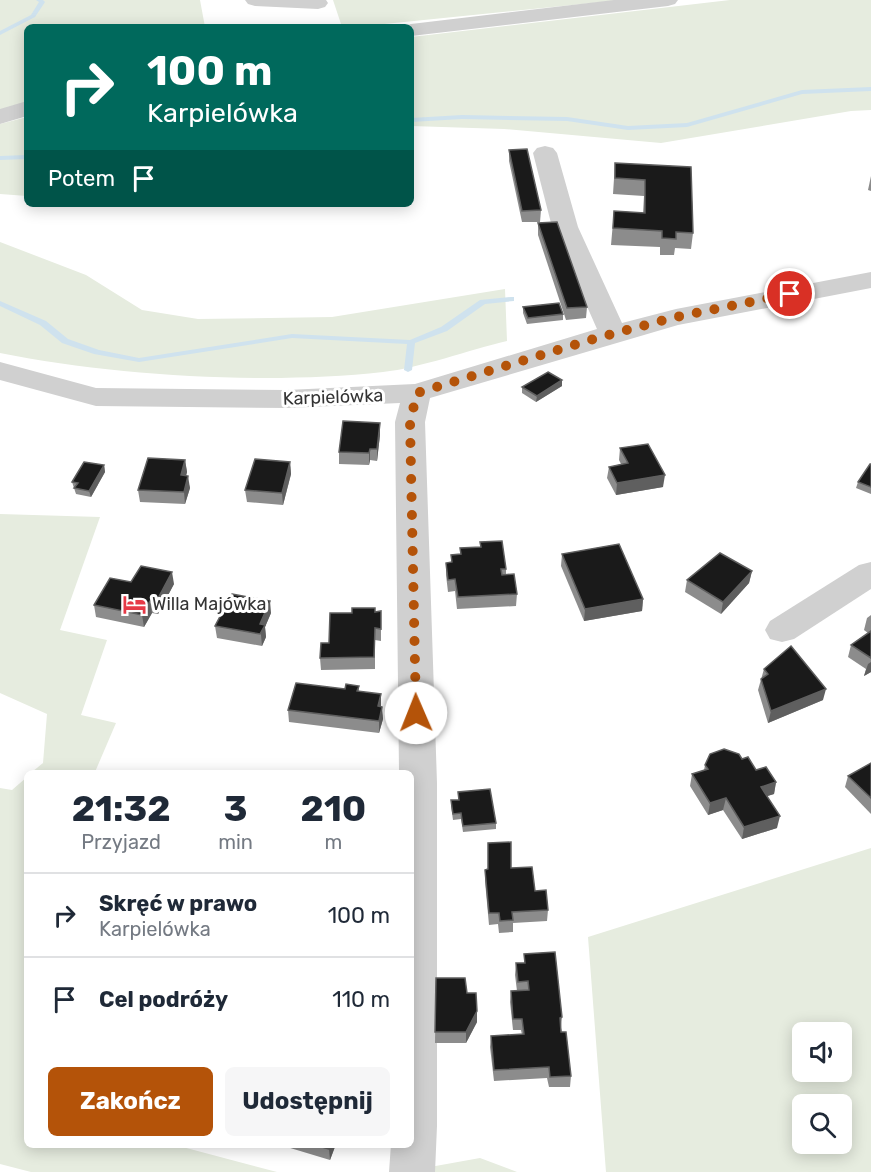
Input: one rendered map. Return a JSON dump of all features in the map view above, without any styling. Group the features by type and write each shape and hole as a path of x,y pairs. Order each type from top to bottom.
{"street":[{"path":"255,0 320,7"},
{"path":"414,30 662,1"},
{"path":"0,117 24,109"},
{"path":"545,153 565,227 613,334"},
{"name":"Karpielówka","path":"0,371 96,397 287,399 417,393 676,317 871,280"},
{"path":"414,1141 418,783 410,422 417,393"},
{"path":"783,630 871,573"},
{"path":"412,1172 414,1148"}],"shaded area":[{"path":"0,0 200,0 204,24 24,24 24,103 0,110"},
{"path":"333,0 622,0 385,24 341,24"},
{"path":"730,0 871,0 871,110 851,111 661,143 504,129 414,126 414,37"},
{"path":"24,118 24,196 0,194 0,124"},
{"path":"0,242 86,275 142,310 198,319 332,317 505,289 507,341 397,370 290,378 141,373 92,368 0,353"},
{"path":"0,514 100,517 60,630 107,640 81,715 116,723 96,770 34,770 43,763 47,714 0,693"},
{"path":"24,780 24,1148 186,1148 277,1172 31,1172 0,1164 0,788 12,790"},
{"path":"871,848 871,1172 606,1172 588,937"},
{"path":"480,1158 517,1172 429,1172 430,1167"}],"building":[{"path":"527,149 541,210 522,211 509,150"},
{"path":"615,163 691,167 693,233 676,232 676,239 662,238 662,231 613,228 614,211 645,213 645,180 615,178"},
{"path":"557,222 587,307 567,308 538,223"},
{"path":"559,303 563,314 528,318 523,307"},
{"path":"548,372 562,380 537,396 522,387"},
{"path":"343,421 380,423 377,449 370,449 369,453 339,452"},
{"path":"648,444 665,475 617,483 609,467 628,463 620,448"},
{"path":"148,458 185,460 181,475 188,476 184,492 138,490"},
{"path":"255,459 290,462 282,493 245,490"},
{"path":"84,462 104,465 89,491 74,488 78,483 72,482"},
{"path":"871,464 871,487 858,482"},
{"path":"502,541 506,569 501,569 502,575 514,574 517,594 458,597 455,579 448,580 446,563 452,562 451,555 461,554 460,548 481,547 480,542"},
{"path":"619,544 643,599 585,609 562,554"},
{"path":"720,553 752,571 723,602 687,580"},
{"path":"141,566 172,572 156,602 150,601 142,615 94,605 110,578 131,582"},
{"path":"232,594 270,601 260,624 265,625 260,634 215,626"},
{"path":"352,608 375,608 375,612 381,611 381,629 375,628 374,657 320,658 321,643 329,643 330,613 352,613"},
{"path":"871,631 871,658 851,645"},
{"path":"791,646 826,689 771,711 761,679 768,674 764,669"},
{"path":"296,683 345,689 346,684 359,686 357,691 381,694 378,706 382,707 379,721 288,710"},
{"path":"724,749 739,754 742,759 748,757 756,770 766,767 776,782 761,787 780,816 744,827 726,798 710,803 692,774 708,769 705,765 710,754"},
{"path":"871,763 871,798 848,776"},
{"path":"490,789 496,823 463,826 461,813 453,814 451,800 459,800 458,792"},
{"path":"511,842 511,868 532,867 535,891 546,890 548,910 512,912 513,920 500,921 499,913 489,913 485,870 488,869 488,843"},
{"path":"555,952 562,1017 560,1018 561,1032 566,1032 571,1076 550,1077 549,1067 494,1070 491,1036 524,1034 522,1019 513,1019 511,991 529,990 528,981 518,982 516,963 525,963 524,954"},
{"path":"436,978 465,978 467,993 476,993 477,1011 466,1032 435,1032"}],"waterway":[{"path":"0,33 33,16 42,2 39,0"},
{"path":"414,120 462,117 567,119 628,128 687,125 802,92 871,89"},
{"path":"0,158 24,157"},
{"path":"411,342 444,329 483,302 511,299"},
{"path":"0,303 43,323 65,341 97,352 139,360 292,336 411,342"},
{"path":"408,370 411,342"}],"place":[{"name":"Willa Majówka","path":"134,604"}],"route":[{"path":"416,713 410,422 417,393 597,338 676,317 790,294"}]}
